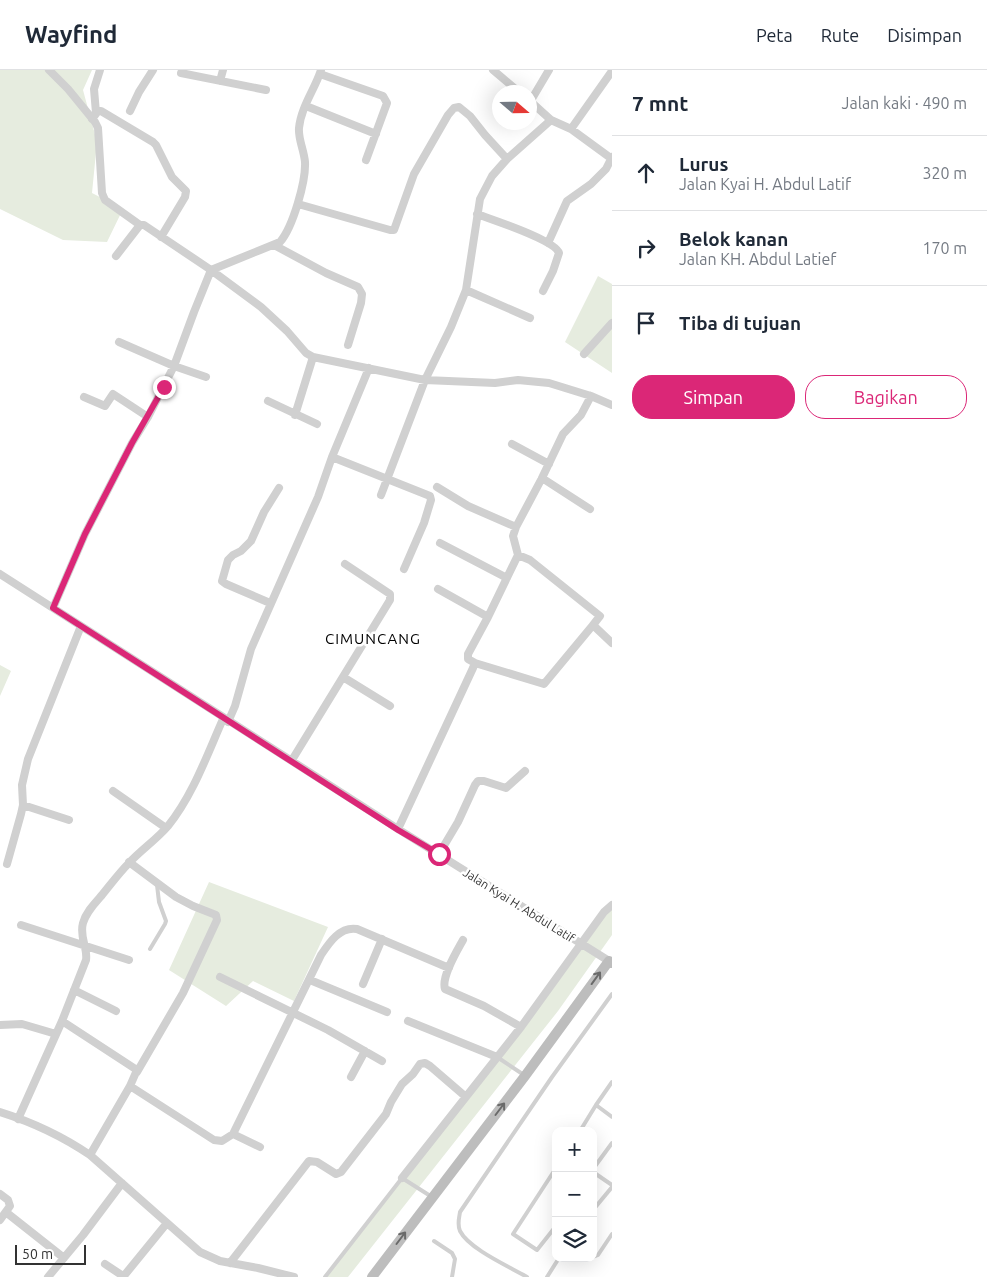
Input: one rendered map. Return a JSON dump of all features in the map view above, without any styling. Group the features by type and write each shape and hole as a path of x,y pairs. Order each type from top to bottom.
{"street":[{"path":"49,70 94,116"},
{"path":"100,70 94,89 94,116 98,128 102,194 105,200 140,225 144,225 211,270 261,308 287,331 306,353 313,357 425,380 495,383 526,380 549,383 591,396 612,405"},
{"path":"130,110 153,70"},
{"path":"220,81 224,70"},
{"path":"493,70 511,85"},
{"path":"537,90 549,70"},
{"path":"571,128 612,70"},
{"path":"181,72 266,90"},
{"path":"53,608 85,534 174,366 211,270 274,245 280,242 286,235 298,204 305,163 298,130 320,72 383,96 386,99 387,103 366,160"},
{"path":"306,106 376,134"},
{"path":"298,204 394,230 414,174 448,115 454,108 459,107 470,116 485,136 507,159"},
{"path":"537,107 551,120 571,128 612,158 606,169 591,184 567,201 548,243"},
{"path":"94,116 98,110 101,111 154,142 172,177 186,191 186,197 161,237"},
{"path":"381,495 425,380 452,327 466,290 480,199 492,176 507,159 551,120"},
{"path":"477,214 538,238 556,248 559,254 543,291"},
{"path":"116,256 140,225"},
{"path":"274,245 326,273 358,287 362,294 348,345"},
{"path":"466,290 530,318"},
{"path":"584,354 612,323"},
{"path":"120,342 174,366 206,377"},
{"path":"295,415 313,357"},
{"path":"18,1119 62,1021 86,960 87,954 83,944 82,931 87,915 129,862 166,828 177,815 193,788 226,720 235,706 251,649 318,497 332,456 369,368"},
{"path":"84,397 105,406 113,394 148,418"},
{"path":"518,554 530,560 600,616 544,684 475,663 468,659 468,654 518,554 513,536 516,527 563,434 581,415 591,396"},
{"path":"268,401 317,424"},
{"path":"512,444 549,464"},
{"path":"332,456 428,494 431,500 424,523 404,569"},
{"path":"542,478 590,509"},
{"path":"437,487 468,506 516,527"},
{"path":"270,603 226,584 222,581 222,577 228,560 251,541 264,512 279,488"},
{"path":"440,543 507,578"},
{"path":"292,760 391,597 345,564"},
{"name":"Jalan Kyai H. Abdul Latif","path":"0,574 226,720 292,760 398,830 611,962"},
{"path":"438,589 488,617"},
{"path":"593,625 612,642"},
{"path":"7,864 23,805 22,785 28,759 81,626"},
{"path":"398,830 475,663"},
{"path":"343,676 390,706"},
{"path":"439,854 458,822 474,785 478,781 506,788 525,771"},
{"path":"113,791 166,828"},
{"path":"23,805 69,820"},
{"path":"90,1154 183,993 217,920 216,915 183,901 129,862"},
{"path":"402,1178 522,1027 604,912 612,905"},
{"path":"21,925 129,960"},
{"path":"130,1086 214,1140 222,1141 233,1134 329,943 337,935 354,928 449,968"},
{"path":"363,984 382,939"},
{"path":"463,940 449,968 444,984 445,989 484,1006 522,1027"},
{"path":"372,1277 611,962"},
{"path":"220,978 328,1030 382,1061"},
{"path":"310,980 387,1012"},
{"path":"74,990 116,1011"},
{"path":"62,1021 136,1068 137,1072"},
{"path":"408,1021 497,1057"},
{"path":"0,1025 22,1024 56,1034"},
{"path":"351,1077 365,1051"},
{"path":"230,1263 308,1161 317,1162 336,1174 341,1172 386,1114 402,1084 420,1064 425,1063 430,1066 466,1097"},
{"path":"0,1112 68,1140 90,1154 200,1252 220,1261 294,1277"},
{"path":"233,1134 260,1147"},
{"path":"48,1277 122,1183"},
{"path":"0,1194 8,1200 10,1206 7,1213 0,1220"},
{"path":"7,1213 63,1260"},
{"path":"105,1264 123,1277 167,1222"}],"lane":[{"path":"150,949 166,924 156,883"},
{"path":"527,1277 471,1244 460,1230 458,1222 460,1212 552,1077 612,994"},
{"path":"497,1057 525,1076"},
{"path":"583,1127 612,1082"},
{"path":"596,1106 612,1117"},
{"path":"597,1165 612,1143"},
{"path":"552,1232 537,1250 513,1234 554,1172"},
{"path":"594,1172 612,1186 597,1205"},
{"path":"326,1276 402,1178 432,1197"},
{"path":"597,1255 612,1234"},
{"path":"434,1241 452,1252 455,1259 452,1277"},
{"path":"547,1277 556,1262"}],"shaded area":[{"path":"0,70 92,70 83,90 97,142 92,193 123,209 107,242 63,240 0,209"},
{"path":"598,276 612,284 612,373 565,342"},
{"path":"0,665 11,671 0,696"},
{"path":"209,882 328,927 294,1001 253,981 226,1006 169,970"},
{"path":"612,904 612,935 558,1011 348,1277 323,1277 545,998"}],"district":[{"name":"CIMUNCANG","path":"373,638"}],"route":[{"path":"164,387 132,443 85,534 53,608 228,722 292,760 398,830 439,854"}]}
